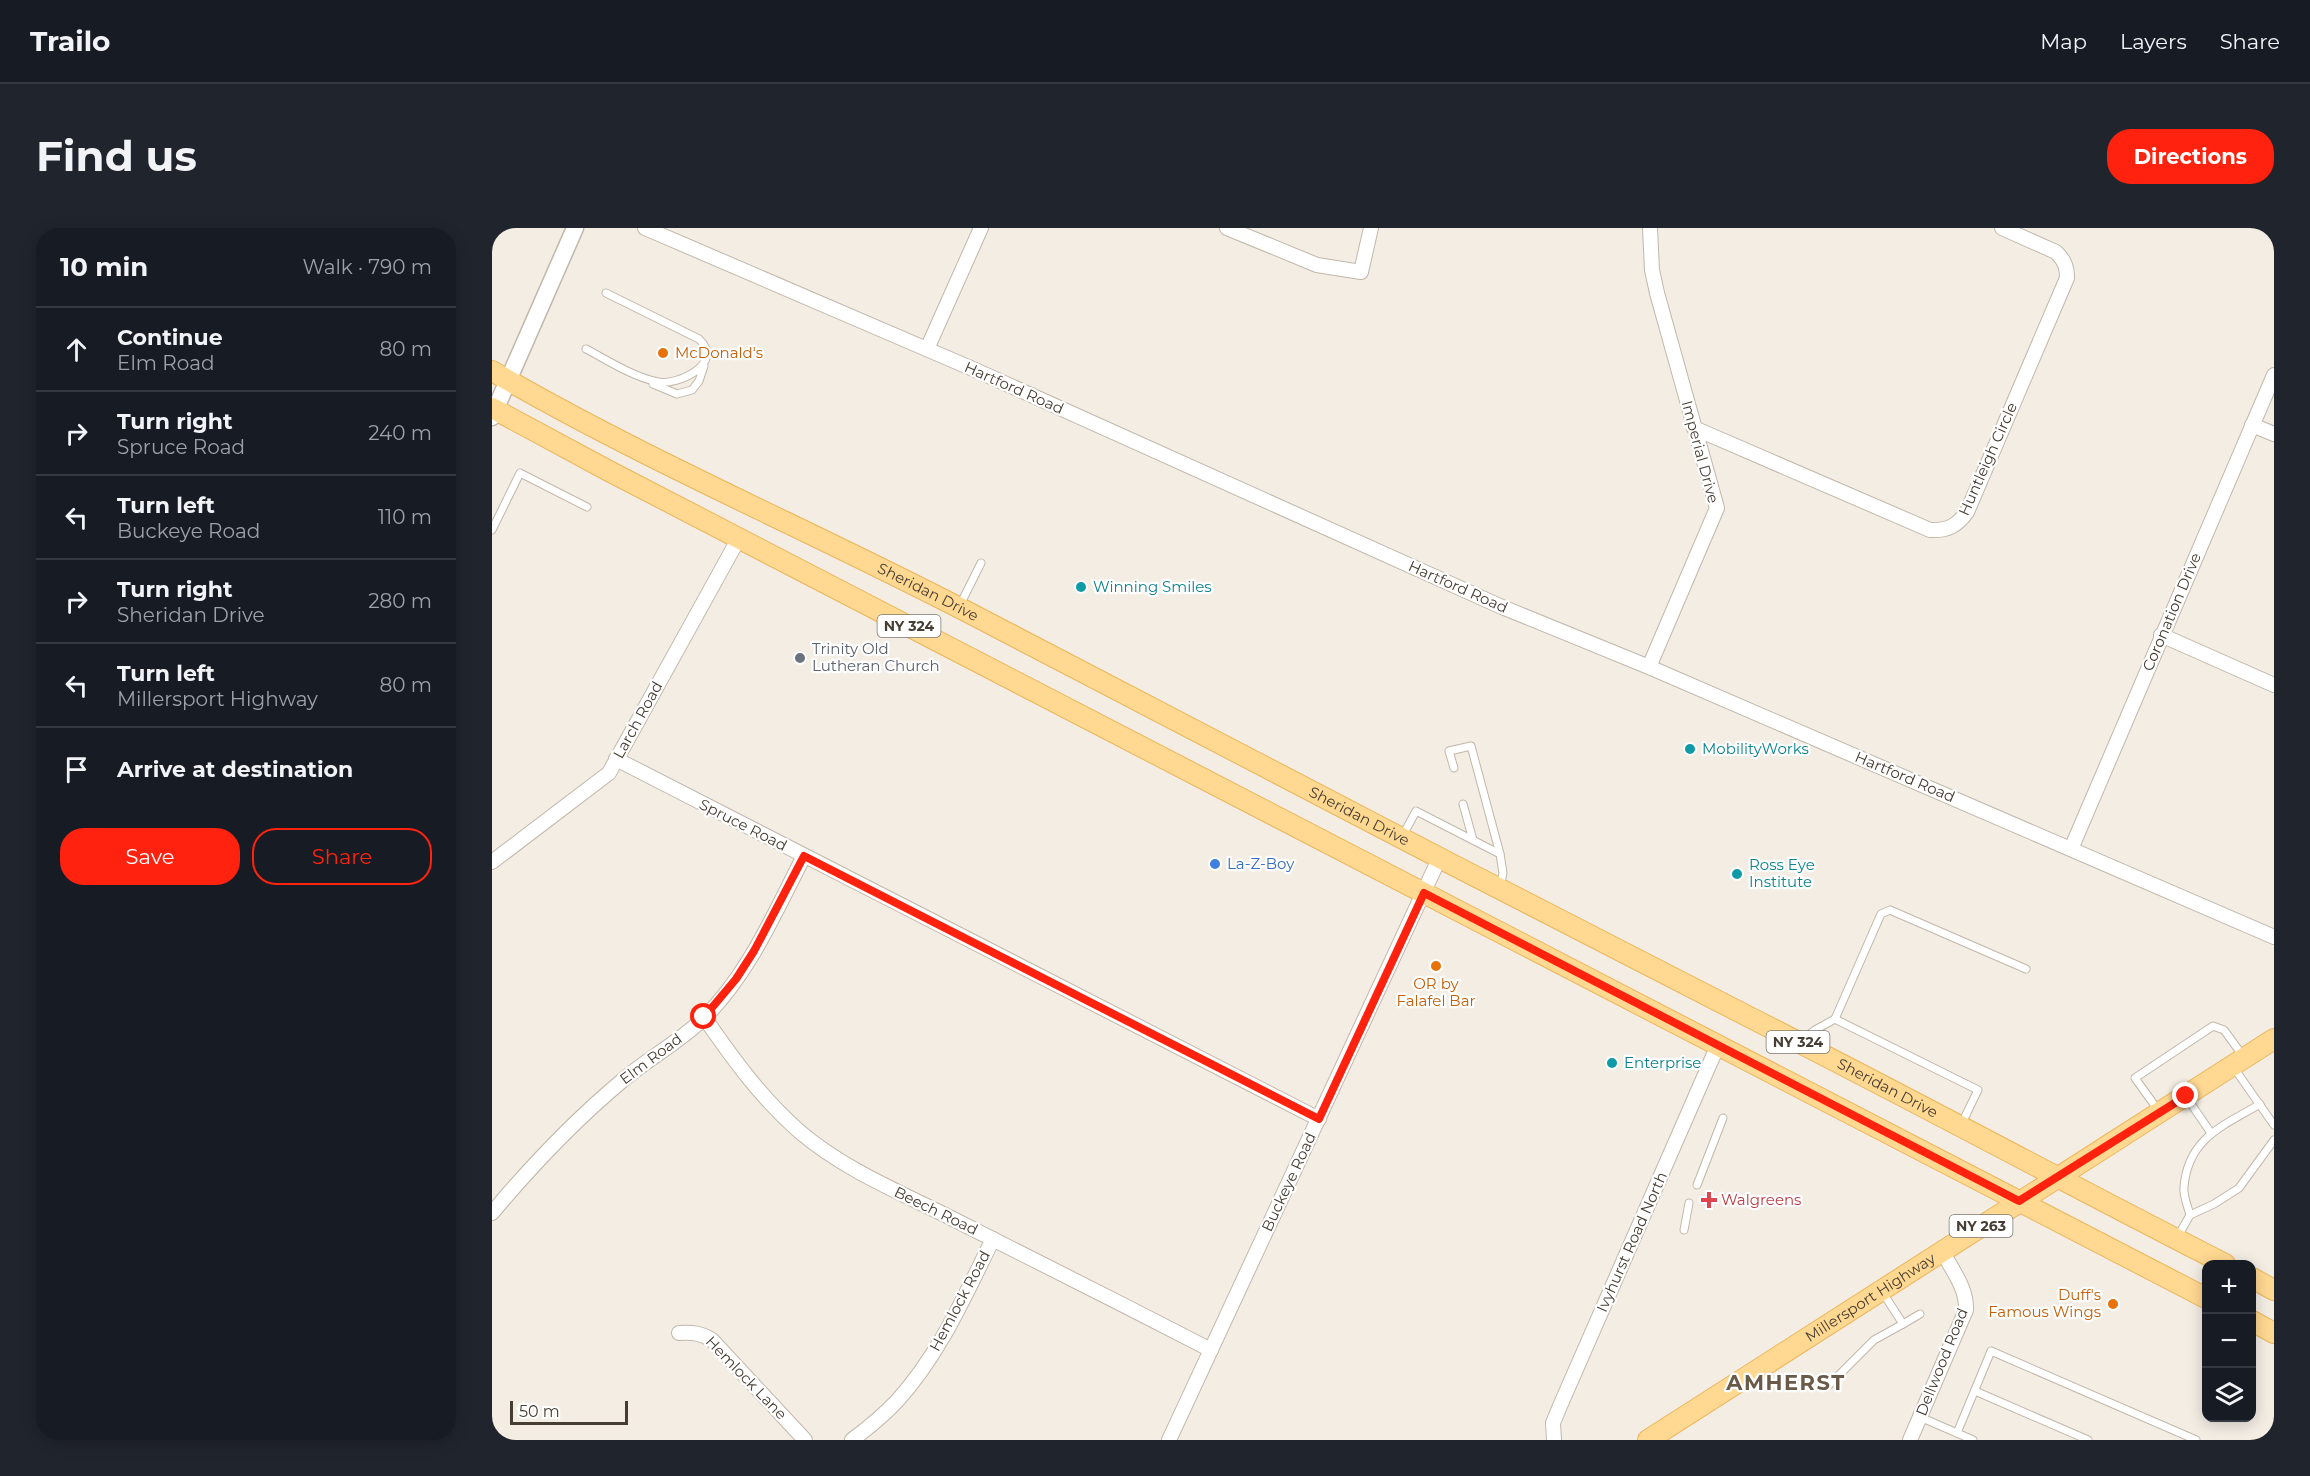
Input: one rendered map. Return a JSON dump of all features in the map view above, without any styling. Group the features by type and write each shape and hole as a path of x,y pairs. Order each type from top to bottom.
{"main road":[{"name":"Sheridan Drive","path":"500,376 551,406 686,476 765,511 959,608 1439,859 2217,1260"},
{"name":"NY 324","path":"493,411 2202,1296"},
{"name":"Millersport Highway","path":"1648,1440 2274,1039"},
{"path":"2256,1280 2274,1290"},
{"path":"2256,1323 2274,1333"}],"street":[{"path":"493,411 500,376 575,228"},
{"name":"Hartford Road","path":"645,228 927,349 1502,607 1649,667 2274,937"},
{"path":"927,349 981,228"},
{"path":"1227,228 1317,265 1360,272 1371,228"},
{"name":"Imperial Drive","path":"1649,667 1717,508 1657,293 1652,270 1650,228"},
{"name":"Huntleigh Circle","path":"1694,428 1930,530 1952,527 1967,512 2067,278 2067,267 2056,252 2002,228"},
{"name":"Coronation Drive","path":"2071,849 2274,375"},
{"path":"2252,425 2274,434"},
{"name":"Larch Road","path":"492,862 609,772 739,538"},
{"path":"2161,636 2274,685"},
{"name":"Spruce Road","path":"616,759 1319,1119"},
{"name":"Elm Road","path":"492,1213 535,1161 574,1123 633,1071 704,1017 736,979 754,951 804,856"},
{"name":"Buckeye Road","path":"1169,1440 1439,859"},
{"name":"Beech Road","path":"704,1017 766,1100 826,1152 870,1179 1211,1350"},
{"name":"Ivyhurst Road North","path":"1554,1440 1553,1424 1560,1406 1718,1045"},
{"name":"Hemlock Road","path":"852,1440 897,1400 922,1369 945,1335 993,1239"},
{"name":"Dellwood Road","path":"1910,1440 1966,1310 1966,1299 1961,1285 1942,1251"},
{"name":"Hemlock Lane","path":"679,1333 702,1334 712,1340 805,1440"}],"lane":[{"path":"586,349 670,392 685,393 692,390 699,381 707,352 699,339 606,292"},
{"path":"643,379 662,383 704,366"},
{"path":"492,530 520,473 587,507"},
{"path":"959,608 981,563"},
{"path":"1454,768 1449,751 1471,746 1500,854 1503,873 1499,890"},
{"path":"1463,804 1473,840"},
{"path":"1401,839 1416,811 1500,854"},
{"path":"1799,1043 1815,1030 1835,1019 1881,914 1886,911 1890,910 2026,969"},
{"path":"1835,1019 1978,1090 1960,1127"},
{"path":"2160,1112 2135,1078 2213,1026 2224,1030 2260,1104 2274,1125"},
{"path":"2186,1096 2211,1133"},
{"path":"2190,1215 2184,1188 2194,1151 2211,1133 2260,1104"},
{"path":"1697,1185 1723,1118"},
{"path":"2176,1240 2190,1215 2214,1204 2239,1188 2274,1140"},
{"path":"1684,1230 1689,1203"},
{"path":"1882,1291 1903,1324"},
{"path":"1829,1385 1875,1340 1920,1314"},
{"path":"1957,1433 1991,1351 2196,1440"},
{"path":"1975,1391 2088,1440"},
{"path":"1920,1417 1973,1440"}],"place":[{"name":"McDonald's","path":"663,353"},
{"name":"Winning Smiles","path":"1081,587"},
{"name":"Trinity Old Lutheran Church","path":"800,658"},
{"name":"MobilityWorks","path":"1690,749"},
{"name":"La-Z-Boy","path":"1215,864"},
{"name":"Ross Eye Institute","path":"1737,874"},
{"name":"OR by Falafel Bar","path":"1436,966"},
{"name":"Enterprise","path":"1612,1063"},
{"name":"Walgreens","path":"1709,1200"},
{"name":"Duff's Famous Wings","path":"2113,1304"}],"district":[{"name":"AMHERST","path":"1786,1383"}],"route":[{"path":"704,1017 736,979 754,951 804,856 1174,1047 1319,1119 1424,893 2019,1201 2186,1096"}]}
